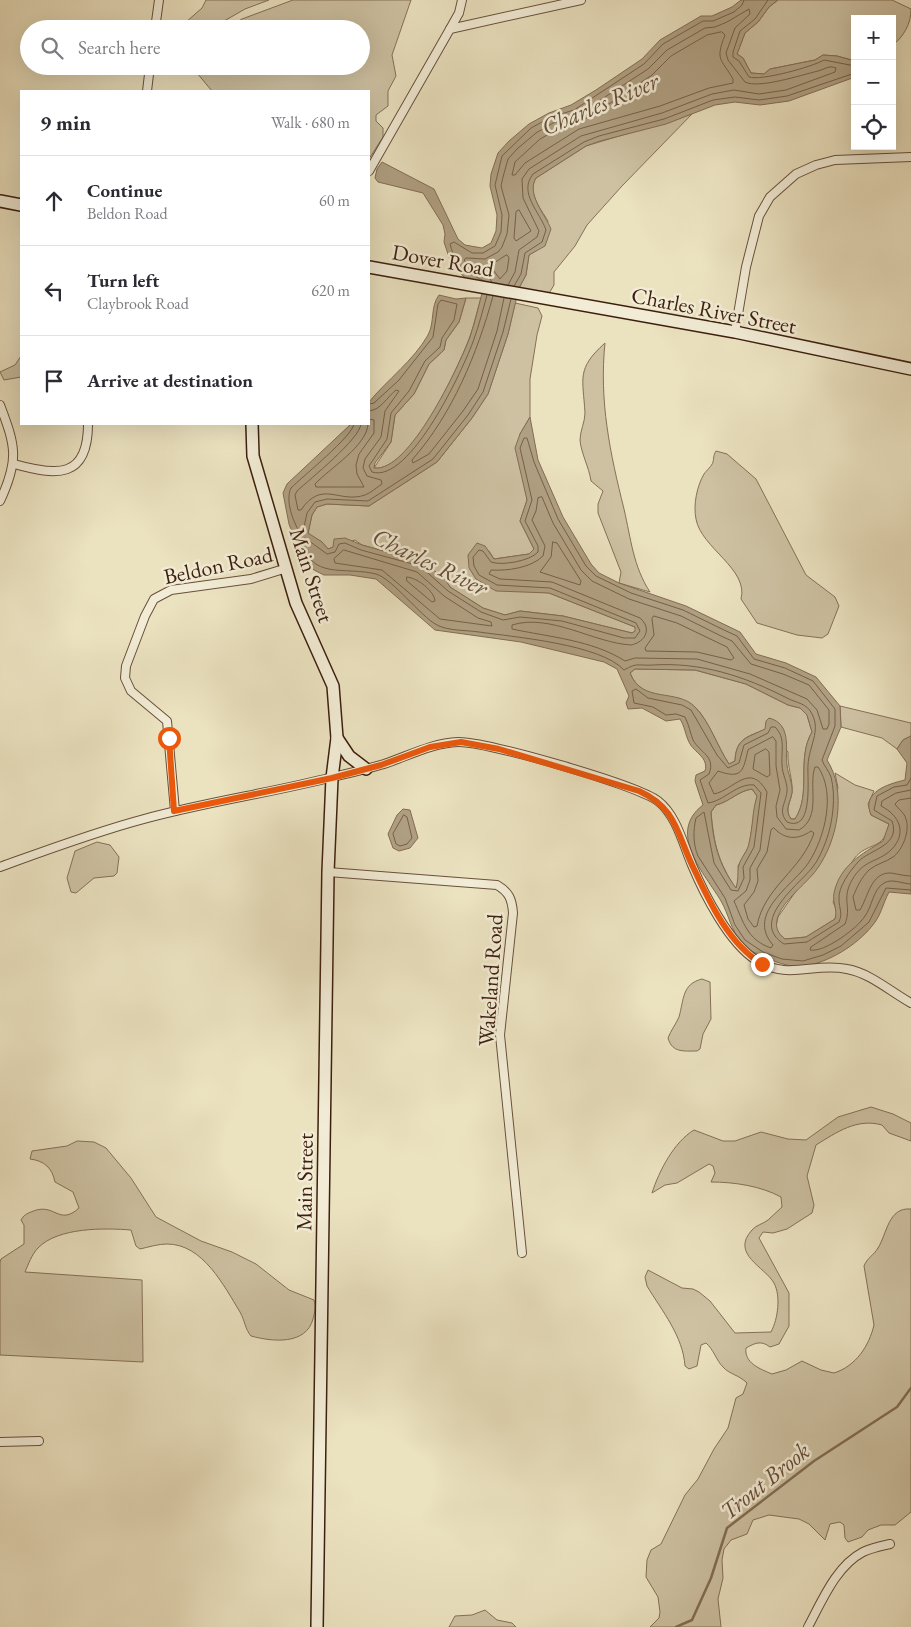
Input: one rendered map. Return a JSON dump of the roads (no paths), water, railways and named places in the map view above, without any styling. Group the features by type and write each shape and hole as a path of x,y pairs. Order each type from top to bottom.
{"street":[{"path":"156,20 159,0"},
{"path":"370,169 459,13 462,0"},
{"path":"450,29 581,0"},
{"path":"147,90 149,75"},
{"path":"735,332 746,267 758,216 770,196 796,174 816,165 836,160 911,157"},
{"path":"0,201 20,205"},
{"name":"Dover Road","path":"370,267 510,293"},
{"name":"Charles River Street","path":"510,293 735,332 911,369"},
{"path":"0,405 11,436 14,464 0,501"},
{"path":"14,464 45,472 56,473 69,469 84,454 88,441 88,425"},
{"name":"Main Street","path":"252,425 253,456 296,603 332,686 337,738 332,778 328,872 317,1627"},
{"name":"Beldon Road","path":"174,811 167,721 131,691 125,678 126,666 148,608 157,596 171,590 251,579 287,568"},
{"path":"337,738 349,756 366,769"},
{"path":"0,867 112,827 174,811 332,778 366,769 430,747 461,742 499,749 639,791 656,800 667,811 677,828 693,869 719,916 728,931 748,955 767,966 781,971 829,967 850,969 875,981 911,1003"},
{"name":"Wakeland Road","path":"328,872 484,883 497,885 506,890 512,899 513,913 500,1035 522,1253"},
{"path":"0,1442 39,1441"},
{"path":"808,1627 833,1582 848,1562 864,1552 890,1544"}],"water":[{"name":"Charles River","path":"741,0 778,0 745,33 737,54 743,58 751,73 764,74 770,69 815,60 823,55 851,60 851,78 789,101 760,105 735,102 715,105 666,124 600,141 586,146 536,178 533,191 551,229 545,246 529,255 526,275 519,288 508,334 488,394 472,418 437,462 369,506 327,504 317,507 312,515 308,533 322,542 328,549 333,547 334,539 345,538 362,545 423,562 445,579 450,587 483,608 505,615 520,611 563,616 632,633 635,631 635,627 549,593 496,591 476,579 469,568 468,555 477,543 485,546 494,559 529,554 534,549 520,521 527,500 515,448 520,434 530,417 538,460 563,517 591,564 599,573 619,583 686,606 740,632 756,654 786,663 816,677 840,706 841,727 827,760 837,786 838,800 835,830 817,869 786,902 780,912 777,922 778,931 785,939 806,937 835,919 834,893 841,875 853,861 883,841 889,824 871,815 870,800 878,790 905,780 907,763 897,749 903,740 911,736 911,894 889,892 875,922 858,940 841,952 823,961 799,966 790,966 776,962 743,945 721,901 692,853 688,841 688,828 692,816 703,805 695,781 696,775 705,771 706,766 703,759 691,746 680,719 666,721 642,708 628,709 626,703 629,696 617,669 604,662 521,642 435,630 376,579 350,575 324,575 314,570 303,560 289,524 283,493 287,484 350,425 370,425 370,401 408,361 428,335 434,304 439,295 456,299 466,298 459,322 446,340 444,350 429,364 414,394 395,415 391,442 375,463 374,468 388,465 402,454 417,436 444,393 472,331 483,289 464,277 451,263 444,242 443,225 423,193 378,182 375,178 377,169 382,162 434,189 458,239 465,245 482,248 491,243 496,231 497,215 490,186 491,174 498,153 509,141 529,124 549,113 571,105 596,90 642,59 660,40 701,16 712,16 732,7","holes":["635,669 695,670 746,684 788,705 800,708 807,715 812,732 807,742 805,753 803,798 795,819 791,819 788,812 792,789 787,765 786,737 781,725 769,718 766,721 765,729 740,743 735,761 729,764 705,720 695,707 688,701 643,689 636,683 630,673","752,789 757,796 748,846 739,865 736,888 725,870 718,852 713,833 711,812 716,805"]},
{"path":"403,809 410,810 418,838 410,848 399,851 393,848 388,834 397,815"}],"waterway":[{"name":"Trout Brook","path":"676,1627 692,1620 711,1578 727,1528 814,1461 897,1407 911,1388"}]}
